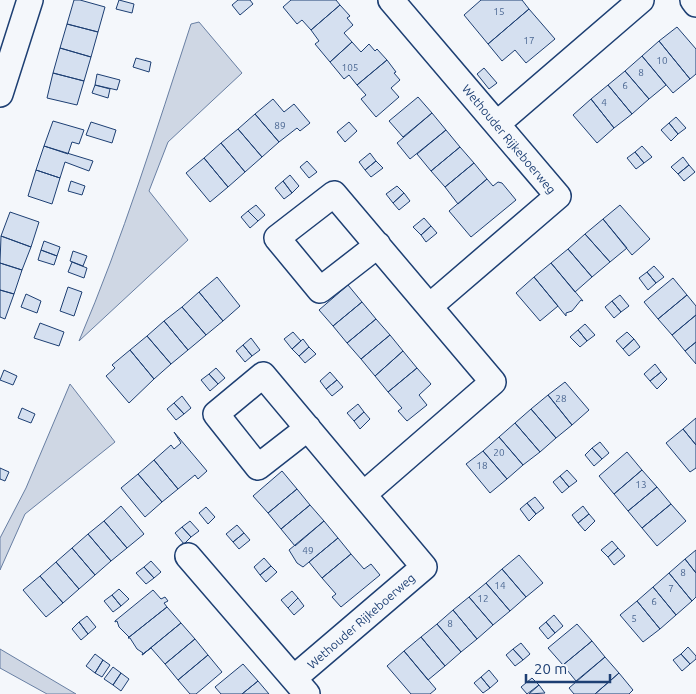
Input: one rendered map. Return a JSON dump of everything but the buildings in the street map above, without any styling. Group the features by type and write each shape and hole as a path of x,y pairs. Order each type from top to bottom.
{"street":[{"path":"0,94 30,0"},
{"name":"Wethouder Rijkeboerweg","path":"391,0 558,196 430,306"},
{"path":"497,124 641,0"},
{"path":"693,0 696,4"},
{"path":"364,494 493,382 378,245"},
{"name":"Wethouder Rijkeboerweg","path":"188,556 301,686 424,567 308,428"}],"shaded area":[{"path":"199,22 242,73 168,142 149,191 188,240 79,341 125,224 191,24"},
{"path":"70,384 115,442 25,514 0,570 0,538 26,488"},
{"path":"0,649 76,694 47,694 0,668"}]}
